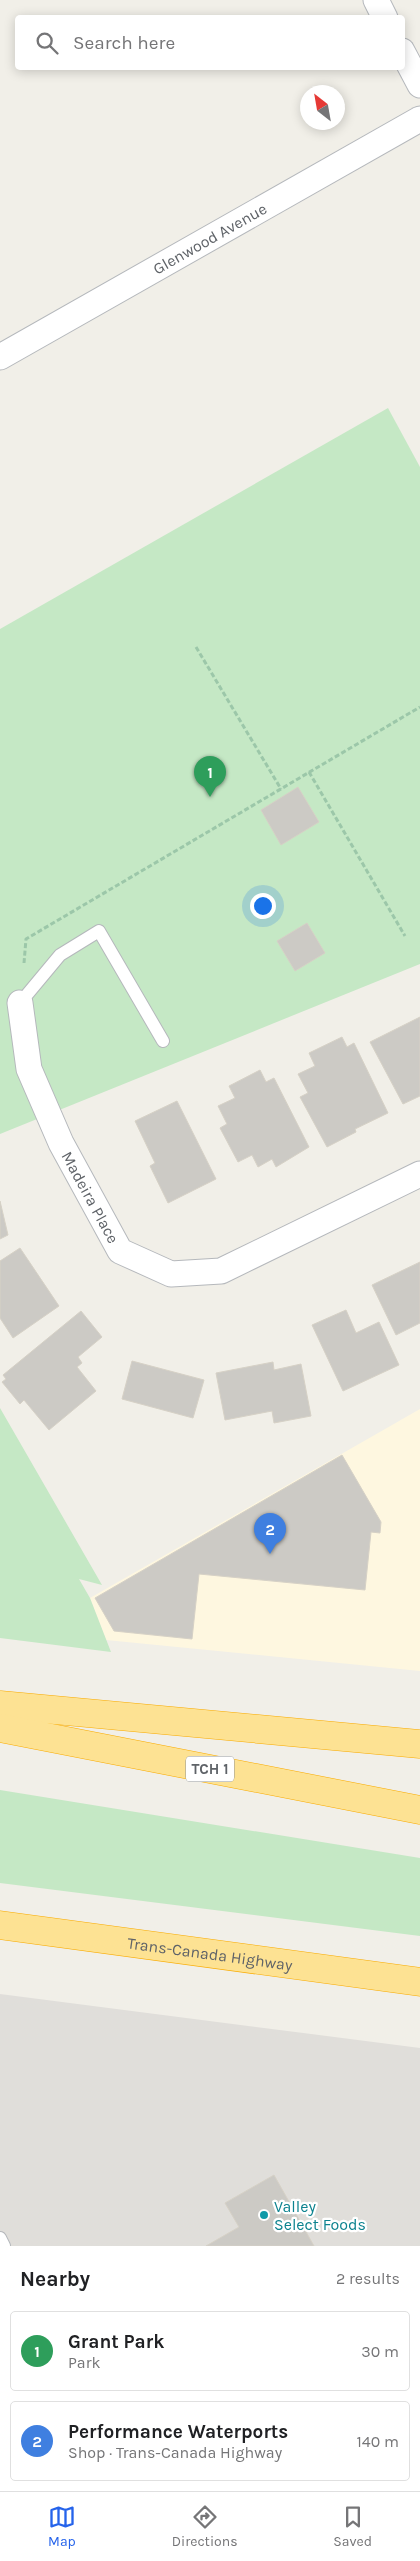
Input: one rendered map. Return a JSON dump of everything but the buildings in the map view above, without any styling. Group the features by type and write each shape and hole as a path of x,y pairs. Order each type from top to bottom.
{"highway":[{"path":"0,1705 420,1744"},
{"name":"TCH 1","path":"0,1728 420,1810"},
{"name":"Trans-Canada Highway","path":"0,1925 420,1982"}],"street":[{"path":"376,0 384,15"},
{"path":"405,57 420,85"},
{"name":"Glenwood Avenue","path":"0,358 420,119"},
{"name":"Madeira Place","path":"20,1003 28,1069 61,1143 120,1251 171,1274 221,1271 420,1174"}],"lane":[{"path":"20,1003 60,954 99,931 162,1041"},
{"path":"0,2238 4,2246"}],"path":[{"path":"196,647 280,789"},
{"path":"20,1003 26,939 420,707"},
{"path":"309,772 406,936"}],"shaded area":[{"path":"420,1409 420,1671 106,1640 90,1598"},
{"path":"0,1994 420,2048 420,2246 0,2246"}],"green space":[{"path":"388,408 420,467 420,964 0,1134 0,629"},
{"path":"0,1408 102,1585 79,1579 90,1598 111,1652 0,1638"},
{"path":"0,1790 420,1858 420,1936 0,1883"}],"place":[{"name":"Grant Park","path":"210,797"},
{"name":"Performance Waterports","path":"270,1554"},
{"name":"Valley Select Foods","path":"264,2215"}]}
